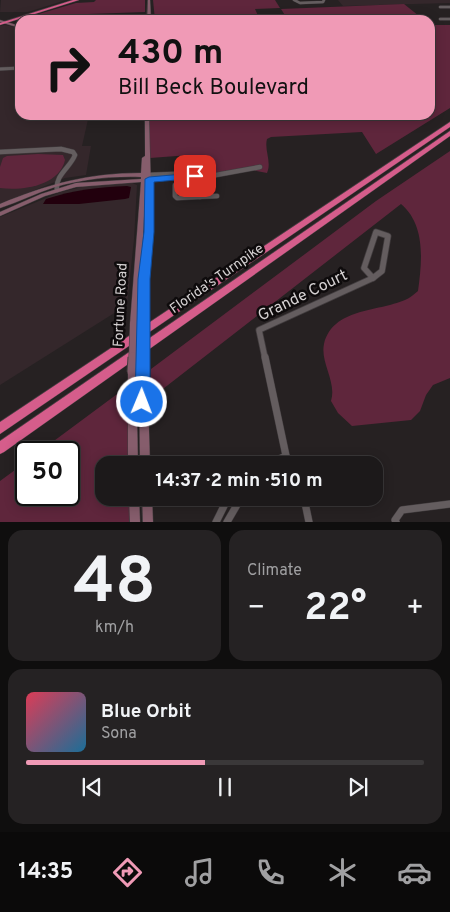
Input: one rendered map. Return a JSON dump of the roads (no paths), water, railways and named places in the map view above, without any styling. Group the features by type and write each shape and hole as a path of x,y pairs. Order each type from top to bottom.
{"highway":[{"path":"24,15 70,0"},
{"path":"28,15 77,0"},
{"path":"2,22 15,18"},
{"path":"2,22 15,19"},
{"name":"Florida's Turnpike","path":"0,429 450,124"},
{"name":"Florida's Turnpike","path":"0,448 450,133"}],"main road":[{"path":"149,15 150,0"},
{"path":"2,22 15,23"},
{"name":"Fortune Road","path":"145,456 143,365 147,120"},
{"path":"0,206 56,187 146,177"},
{"path":"0,214 56,187"},
{"name":"Fortune Road","path":"133,456 132,372 134,324 145,210"},
{"path":"134,506 135,522"},
{"path":"147,506 148,522"}],"street":[{"path":"294,0 300,3 323,2 324,0"},
{"path":"440,7 449,8"},
{"path":"440,19 450,19"},
{"path":"0,68 15,68"},
{"path":"0,152 61,149 72,152 75,155 74,160 70,168 56,179 56,187"},
{"path":"217,196 177,198 175,196 176,184 209,180 216,175 260,167"},
{"path":"146,177 190,177 198,173 200,197"},
{"name":"Grande Court","path":"286,456 259,330 373,278 382,271 388,236 376,232 364,268 373,278"},
{"path":"396,522 395,520 402,510 450,504"},
{"path":"216,522 224,506"},
{"path":"227,522 236,506"},
{"path":"306,506 310,522"}]}
